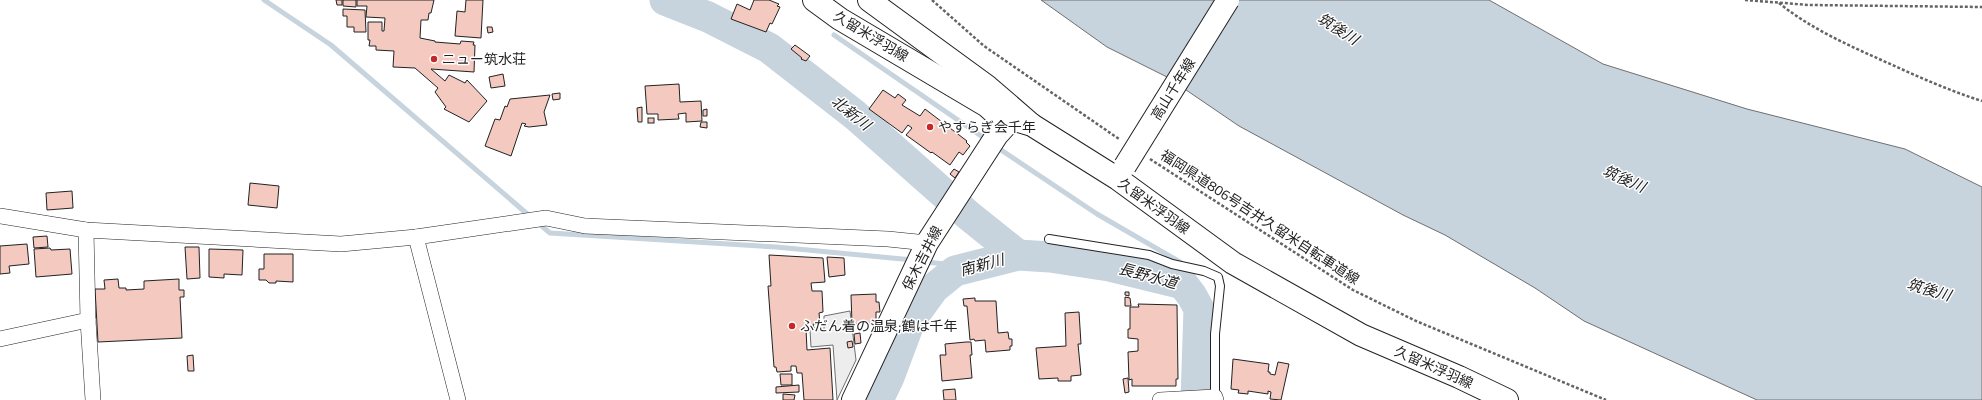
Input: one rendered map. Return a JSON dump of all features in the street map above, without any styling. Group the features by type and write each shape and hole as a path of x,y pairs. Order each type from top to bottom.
{"main road":[{"name":"久留米浮羽線","path":"814,0 840,19 987,106 1002,130 1015,120 1032,125 1121,173 1233,263 1360,335 1459,377 1506,400"},
{"path":"869,0 988,87 1032,125"},
{"name":"高山千年線","path":"1121,173 1228,0"},
{"name":"保木吉井線","path":"853,400 929,241 1002,130"}],"street":[{"path":"0,216 86,230 341,244 416,237 546,218 585,226 929,241"},
{"path":"86,230 88,320 93,400"},
{"path":"416,237 458,400"},
{"path":"0,339 88,320"},
{"path":"1160,400 1216,399"}],"lane":[{"path":"1049,239 1149,255 1172,264 1204,271 1218,277 1220,286 1215,334 1216,399"}],"path":[{"path":"932,0 984,46 1126,144"},
{"path":"1745,0 1809,5 1982,7"},
{"path":"1778,3 1794,16 1845,44 1955,93 1982,101"},
{"name":"福岡県道806号吉井久留米自転車道線","path":"1146,156 1353,290 1416,321 1606,400"}],"shaded area":[{"path":"850,311 856,360 837,400 833,345 811,347 810,330 824,330 824,316"}],"water":[{"name":"筑後川","path":"1041,0 1489,0 1603,64 1747,109 1905,149 1982,187 1982,400 1757,400 1584,321 1535,288 1445,235 1403,215 1239,126 1167,77 1107,47"}],"building":[{"path":"336,0 342,0 342,5 337,5"},
{"path":"343,0 356,0 356,7 343,6"},
{"name":"ニュー筑水荘","path":"357,0 434,0 428,20 421,20 420,38 435,42 460,44 461,41 474,42 474,72 431,69 445,81 449,75 465,83 467,80 487,101 469,122 444,109 446,107 435,92 438,88 415,68 393,67 394,51 376,50 376,46 369,46 370,40 368,40 368,22 382,22 382,31 384,31 385,18 366,17 367,6 357,6"},
{"name":"ニュー筑水荘","path":"466,0 483,0 481,38 455,36 457,11 465,12"},
{"path":"754,0 769,0 779,4 777,6 780,7 772,24 770,23 766,32 731,19 737,4 750,10"},
{"path":"343,9 365,10 366,32 354,32 354,27 347,27 347,16 343,16"},
{"path":"487,27 492,27 493,32 488,33"},
{"path":"795,45 810,56 806,61 801,59 802,58 791,49"},
{"path":"503,74 505,86 491,88 489,77"},
{"path":"679,84 680,102 701,101 702,121 686,122 686,113 678,114 679,119 658,120 658,114 647,114 645,86"},
{"name":"やすらぎ会千年","path":"883,90 895,98 898,94 906,100 902,105 920,116 925,109 967,141 966,142 970,146 963,155 959,152 950,165 932,152 931,153 906,135 912,128 908,125 902,133 869,109"},
{"path":"560,93 560,99 553,100 552,94"},
{"path":"550,95 544,112 547,125 529,127 524,126 526,124 522,123 511,156 485,146 495,119 500,120 505,106 507,107 510,99"},
{"path":"642,107 642,122 638,122 637,108"},
{"path":"707,109 707,116 703,116 703,110"},
{"path":"648,118 654,118 654,123 648,123"},
{"path":"701,122 707,122 707,128 700,127"},
{"path":"954,169 959,172 955,178 950,174"},
{"path":"250,183 279,186 277,208 248,205"},
{"path":"72,191 73,208 47,210 46,193"},
{"path":"47,236 48,247 34,248 33,237"},
{"path":"27,244 29,264 9,266 10,273 0,274 0,246"},
{"path":"185,247 199,247 200,278 187,279"},
{"path":"50,248 51,250 70,249 72,274 36,277 34,249"},
{"path":"209,249 243,250 242,275 224,274 224,278 209,277"},
{"path":"264,254 293,254 293,282 276,281 276,283 269,283 266,280 259,280 259,269 264,269"},
{"name":"ふだん着の温泉;鶴は千年","path":"769,255 823,258 825,282 811,283 812,291 822,291 823,312 819,313 820,324 813,324 814,328 806,329 807,350 830,348 833,400 804,400 802,373 797,373 796,366 791,366 791,371 777,372 776,367 774,367 768,286 771,286"},
{"path":"827,257 844,258 845,275 829,277"},
{"path":"118,279 119,288 126,288 126,290 144,289 144,281 179,279 179,290 184,290 184,297 180,297 182,338 98,342 95,289 105,289 104,280"},
{"path":"1125,292 1129,292 1129,296 1125,295"},
{"path":"876,294 876,302 879,302 880,312 876,312 876,323 852,324 851,295"},
{"path":"1125,297 1130,298 1131,306 1125,306"},
{"path":"975,298 975,301 996,301 998,333 1008,332 1009,339 1012,339 1012,346 1010,346 1010,350 986,352 985,340 970,340 967,306 964,306 963,299"},
{"path":"1138,304 1177,305 1178,379 1176,379 1176,386 1132,386 1132,379 1129,380 1128,352 1138,351 1138,339 1128,338 1128,329 1130,329 1130,307 1139,307"},
{"path":"1079,312 1081,344 1078,344 1081,375 1071,376 1071,381 1058,381 1058,378 1039,379 1036,348 1066,346 1065,313"},
{"path":"860,333 861,343 855,344 854,334"},
{"path":"852,341 853,347 848,348 847,342"},
{"path":"971,342 972,355 970,355 972,378 942,381 940,355 946,355 945,344"},
{"path":"193,355 194,371 188,371 187,356"},
{"path":"1233,359 1269,364 1268,372 1275,375 1278,362 1289,364 1281,400 1270,399 1271,392 1268,391 1268,394 1248,391 1248,394 1238,393 1239,390 1231,389"},
{"path":"780,374 792,374 792,385 781,385"},
{"path":"1128,378 1129,392 1125,393 1123,379"},
{"path":"799,385 799,392 776,393 776,387"},
{"path":"955,389 956,400 944,400 943,390"},
{"path":"783,394 795,395 794,400 783,400"}],"waterway":[{"path":"264,0 331,45 532,218"},
{"name":"北新川","path":"665,0 708,17 769,48 855,115 968,215 1018,255"},
{"path":"834,35 987,140"},
{"path":"995,146 1097,214 1180,262 1183,284"},
{"path":"538,223 550,233 776,247 913,260"},
{"name":"長野水道","path":"878,400 889,377 910,321 934,288 955,271 1018,255 1050,257 1109,266 1183,284 1199,309 1196,400"},
{"name":"南新川","path":"925,262 946,264 955,271"}],"place":[{"name":"ニュー筑水荘","path":"434,59"},
{"name":"やすらぎ会千年","path":"930,127"},
{"name":"ふだん着の温泉;鶴は千年","path":"792,326"}]}
